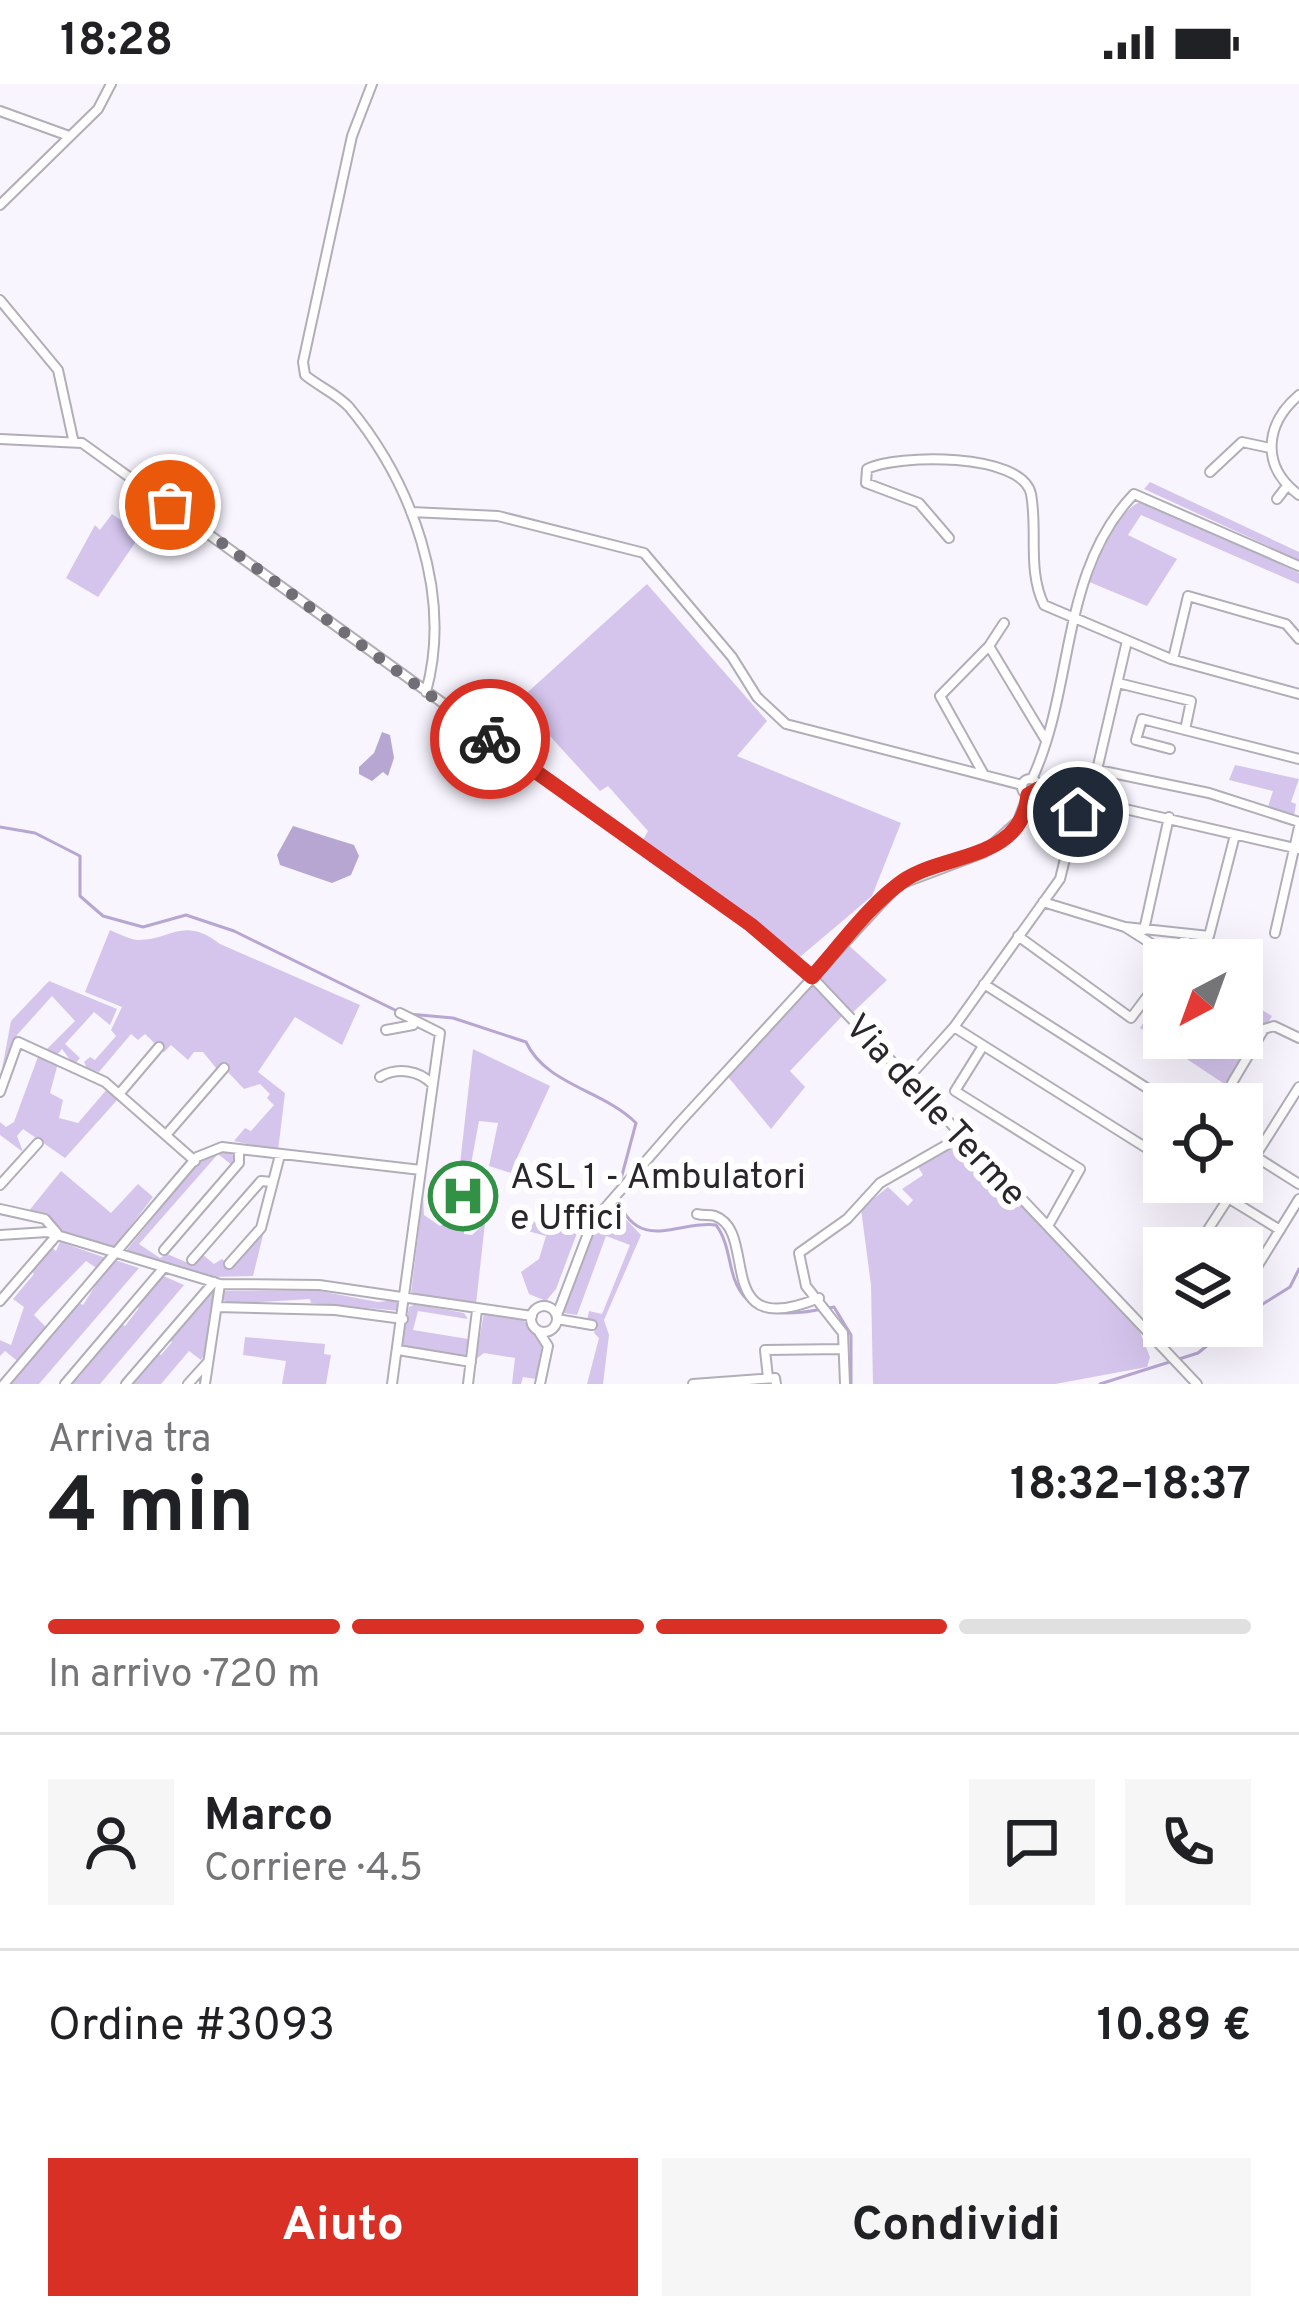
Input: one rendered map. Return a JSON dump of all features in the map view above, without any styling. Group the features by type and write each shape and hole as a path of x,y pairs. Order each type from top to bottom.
{"street":[{"path":"0,205 98,109 111,84"},
{"path":"372,84 352,136 304,375 346,404 410,512 430,568 426,692"},
{"path":"0,111 69,136"},
{"path":"0,300 58,370 73,439 0,440"},
{"path":"1299,395 1280,411 1270,448 1273,464 1299,495"},
{"name":"Via delle Terme","path":"73,439 751,925 812,977 1143,1324"},
{"path":"1210,472 1242,442 1270,448"},
{"path":"949,538 919,503 866,483 866,469 931,457 1018,477 1031,493 1038,592 1044,605 1173,659 1299,694"},
{"path":"1277,500 1287,486"},
{"path":"540,1384 560,1300 592,1223 608,1204 898,885 983,853 1027,808 1074,617 1097,551 1134,494 1299,566"},
{"path":"410,512 498,516 644,554 732,657 757,697 786,724 1022,785 1033,792 1085,799 1296,848"},
{"path":"1173,659 1188,596 1286,624 1299,639"},
{"path":"984,775 940,696 989,646 1004,623"},
{"path":"909,1077 953,1027 1060,879 1098,770 1127,641"},
{"path":"989,646 1045,739"},
{"path":"1118,683 1192,701 1185,730"},
{"path":"1171,749 1136,740 1142,719 1299,759"},
{"path":"1098,770 1210,794 1299,825 1275,933"},
{"path":"1022,785 1032,779"},
{"path":"1144,929 1169,817"},
{"path":"1043,902 1125,927 1207,938 1236,834"},
{"path":"1125,927 1143,939"},
{"path":"1018,936 1094,986 1131,1018 1143,1002"},
{"path":"984,984 1143,1085"},
{"path":"392,1384 440,1033 400,1013"},
{"path":"386,1030 414,1024"},
{"path":"1232,1083 1268,1026 1299,1038"},
{"path":"953,1027 1143,1146"},
{"path":"0,1092 18,1042 120,1093 195,1161"},
{"path":"983,1046 955,1091 1080,1169 1048,1226"},
{"path":"120,1093 159,1047"},
{"path":"166,1135 224,1068"},
{"path":"380,1077 395,1071 412,1073 433,1085"},
{"path":"1263,1143 1299,1087"},
{"path":"845,1384 843,1333 804,1282 802,1250 848,1219 880,1183 962,1136"},
{"path":"0,1185 38,1143"},
{"path":"4,1384 209,1150 238,1149 422,1170"},
{"path":"164,1250 239,1163 238,1149"},
{"path":"229,1264 261,1228 280,1155"},
{"path":"1263,1161 1299,1184"},
{"path":"192,1261 262,1181 272,1182"},
{"path":"1263,1257 1299,1199"},
{"path":"1236,1203 1280,1230"},
{"path":"0,1209 45,1220 57,1235"},
{"path":"697,1214 716,1216 728,1228 742,1281 753,1299 783,1310 825,1304"},
{"path":"0,1235 25,1230 57,1235 114,1256 217,1283 315,1285 532,1316 560,1300"},
{"path":"0,1301 57,1235"},
{"path":"64,1384 162,1270"},
{"path":"205,1384 217,1283"},
{"path":"126,1384 217,1283"},
{"path":"546,1306 557,1317 592,1325"},
{"path":"217,1307 335,1310 403,1319"},
{"path":"468,1384 477,1310"},
{"path":"532,1316 548,1346"},
{"path":"538,1330 551,1330"},
{"name":"Via delle Terme","path":"1165,1347 1197,1384"},
{"path":"693,1384 772,1381 765,1350 843,1349"},
{"path":"398,1350 471,1362"},
{"path":"188,1384 210,1360"}],"shaded area":[{"path":"1150,482 1299,552 1299,560 1144,489"},
{"path":"1144,500 1299,573 1299,584 1141,515 1128,535 1177,559 1147,606 1087,581 1117,523"},
{"path":"112,514 141,534 98,597 66,578 95,525 100,530"},
{"path":"647,584 767,721 737,756 901,823 872,896 794,962 640,845 648,831 608,786 600,791 518,701"},
{"path":"382,732 390,735 394,758 388,776 383,772 372,781 359,774 359,767 374,753"},
{"path":"1235,765 1299,779 1291,802 1296,804 1294,816 1267,810 1273,791 1229,780"},
{"path":"293,826 354,845 359,856 351,875 332,883 280,865 277,855"},
{"path":"110,930 137,940 196,931 360,1005 342,1045 295,1017 258,1072 285,1093 278,1151 234,1141 245,1128 251,1131 274,1105 260,1084 244,1089 225,1069 220,1073 203,1052 194,1052 188,1060 171,1045 164,1052 145,1034 138,1040 131,1034 99,1072 87,1068 84,1062 90,1057 95,1060 116,1036 111,1030 122,1007 85,992"},
{"path":"845,942 887,980 849,1016 845,1013 790,1071 805,1087 771,1129 725,1073"},
{"path":"49,981 117,1009 110,1025 94,1012 65,1044 80,1058 74,1065 62,1049 56,1056 45,1051 75,1021 52,996 17,1035 0,1080 11,1021"},
{"path":"1263,1011 1272,1016 1263,1031"},
{"path":"473,1049 550,1086 517,1158 524,1161 524,1172 519,1172 516,1186 514,1174 489,1166 498,1123 479,1121 471,1164 460,1164"},
{"path":"39,1054 58,1063 50,1093 63,1100 59,1118 78,1123 108,1088 119,1098 65,1158 23,1129 17,1136 23,1152 0,1135 0,1122 6,1127 14,1122"},
{"path":"1187,1059 1246,1059 1231,1083 1223,1083"},
{"path":"961,1142 1138,1327 1150,1357 1147,1367 1055,1384 873,1384 871,1285 861,1209 888,1187 908,1206 913,1200 902,1189 923,1175 917,1165"},
{"path":"219,1150 236,1153 237,1162 233,1166 218,1154 139,1244 160,1258 167,1254 193,1265 202,1254 214,1264 222,1259 230,1266 265,1227 253,1276 213,1277 125,1252 198,1163"},
{"path":"61,1171 111,1213 138,1184 153,1197 112,1250 60,1233 46,1216 28,1212"},
{"path":"423,1195 424,1215 440,1226 455,1218 455,1226 464,1223 464,1234 472,1235 485,1223 476,1304 411,1293"},
{"path":"611,1204 641,1235 604,1320 609,1335 603,1384 587,1384 599,1338 594,1333 596,1324 587,1320 589,1311 602,1314 630,1245 606,1236 577,1315 563,1313 595,1223"},
{"path":"516,1217 577,1233 556,1289 546,1301 529,1294 521,1272 539,1259 546,1236 513,1227"},
{"path":"60,1242 106,1258 98,1269 86,1261 34,1315 50,1331 76,1301 83,1305 112,1259 139,1268 39,1384 8,1384 21,1364 5,1351 0,1356 0,1340 11,1345 24,1307 13,1299 34,1274 29,1268 49,1245 56,1251"},
{"path":"159,1274 184,1285 100,1384 65,1384 73,1375 79,1377 118,1322 125,1326 139,1308 134,1303"},
{"path":"208,1289 214,1291 201,1360 189,1351 161,1384 126,1384 137,1380 154,1352 161,1355 172,1342 167,1337"},
{"path":"314,1290 378,1302 397,1300 400,1311 311,1303 310,1299 230,1304 220,1298 224,1291"},
{"path":"415,1304 464,1313 468,1319 418,1311 413,1330 468,1339 465,1357 401,1349 409,1307"},
{"path":"484,1312 523,1320 543,1339 536,1379 523,1377 521,1384 512,1384 515,1358 484,1353 476,1359"},
{"path":"245,1337 325,1344 324,1354 331,1355 326,1384 282,1384 286,1361 243,1355"}],"waterway":[{"path":"0,827 35,833 80,856 80,896 103,916 143,927 186,915 234,931 399,1012"},
{"path":"409,1014 453,1018 526,1042 547,1068 623,1112 636,1123 618,1190"},
{"path":"618,1200 637,1226 649,1230 716,1225 738,1288 759,1308 786,1313 834,1307 851,1335 851,1384"},
{"path":"1263,1304 1290,1287 1299,1269"},
{"path":"1100,1384 1205,1347"}],"way so far":[{"path":"170,505 490,739"}],"place":[{"name":"ASL 1 - Ambulatori e Uffici","path":"463,1196"}],"route":[{"path":"490,739 751,925 812,977 898,885 930,869 983,853 998,842 1027,808 1028,795 1038,789 1080,798 1078,812"}]}
